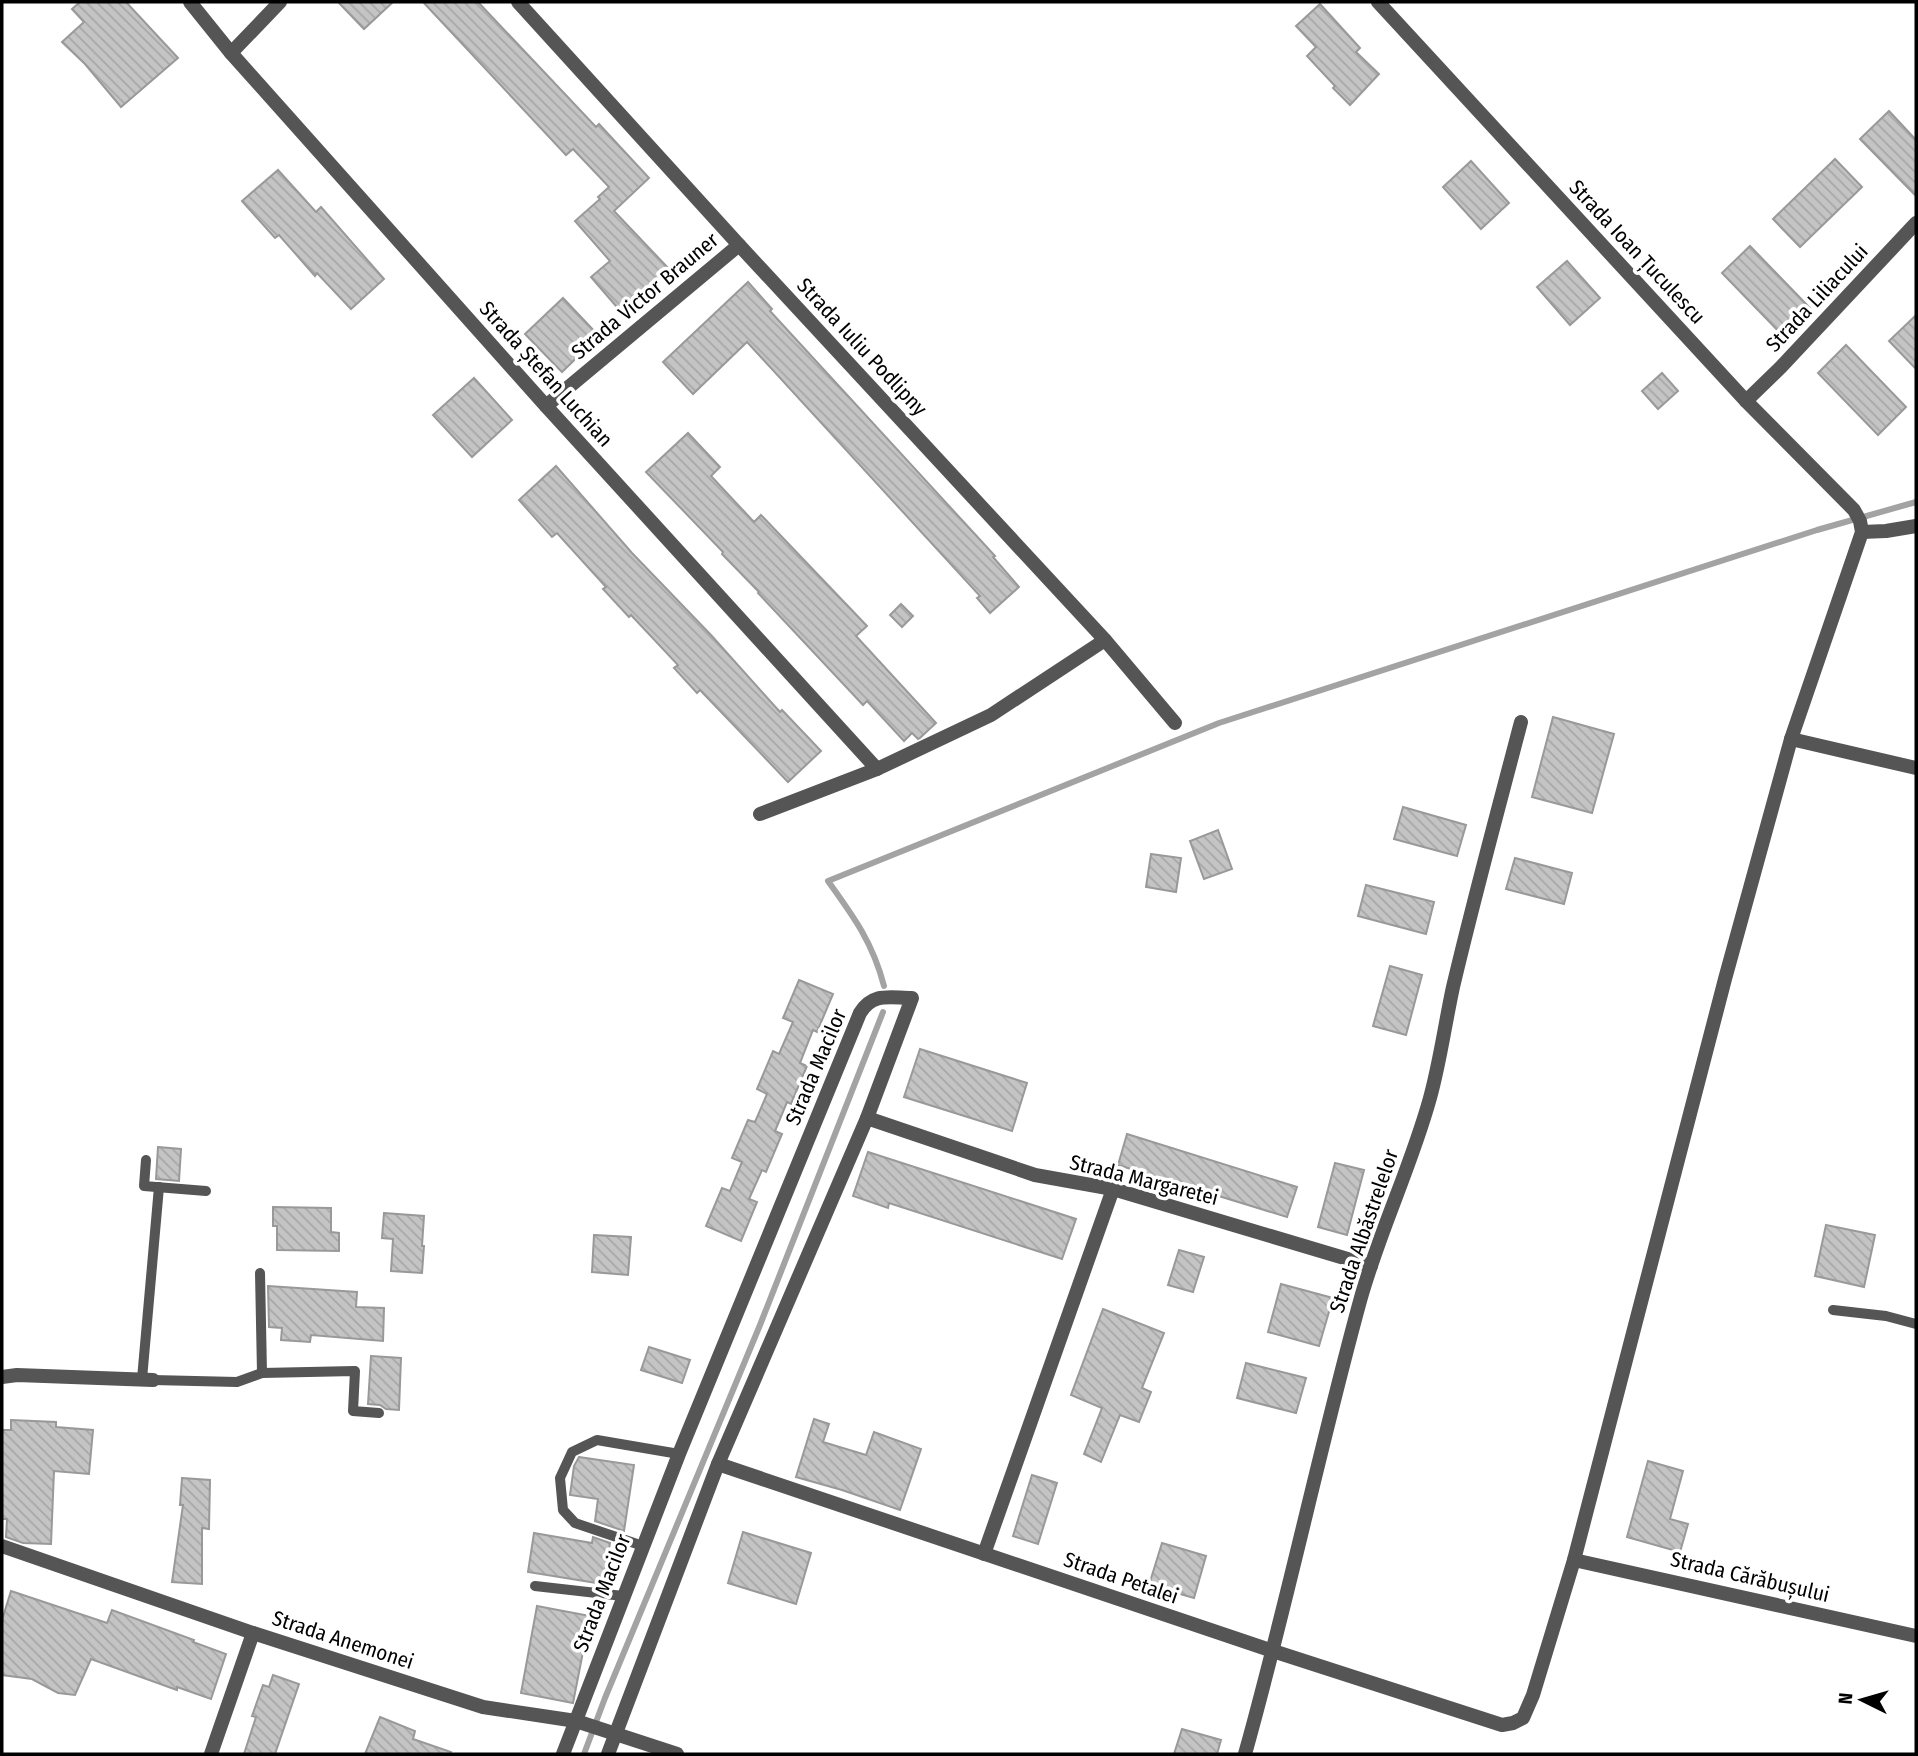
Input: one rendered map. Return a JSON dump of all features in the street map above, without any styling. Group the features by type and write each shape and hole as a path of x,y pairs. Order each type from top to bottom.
{"street":[{"name":"Strada Ștefan Luchian","path":"190,2 231,53 546,406 877,769"},
{"path":"231,53 280,2"},
{"name":"Strada Iuliu Podlipny","path":"517,2 1105,640 1175,723"},
{"name":"Strada Ioan Țuculescu","path":"1378,2 1746,401 1854,510 1862,532"},
{"name":"Strada Liliacului","path":"1746,401 1916,223"},
{"name":"Strada Victor Brauner","path":"546,406 739,245"},
{"path":"1574,1560 1791,739 1862,532 1916,526"},
{"path":"760,814 877,769 991,715 1105,640"},
{"name":"Strada Albăstrelelor","path":"1245,1754 1361,1297 1430,1097 1454,987 1521,722"},
{"path":"1791,739 1916,768"},
{"name":"Strada Macilor","path":"563,1754 579,1722 623,1596 678,1454 860,1013 875,998 912,998 867,1118 718,1464 611,1733 608,1754"},
{"name":"Strada Margaretei","path":"867,1118 1035,1175 1112,1189 1371,1266"},
{"path":"984,1554 1112,1189"},
{"path":"2,1377 17,1375 147,1380"},
{"name":"Strada Petalei","path":"718,1464 1273,1651 1502,1725 1523,1718 1533,1695 1574,1560"},
{"name":"Strada Anemonei","path":"2,1546 253,1633 482,1707 579,1722 677,1754"},
{"name":"Strada Cărăbușului","path":"1574,1560 1916,1636"},
{"path":"211,1754 253,1633"}],"lane":[{"path":"146,1160 144,1186 206,1191"},
{"path":"159,1187 147,1380 237,1382 262,1373 355,1371 353,1411 379,1413"},
{"path":"260,1273 262,1373"},
{"path":"1833,1310 1886,1316 1916,1324"},
{"path":"643,1546 575,1523 563,1510 560,1479 572,1452 597,1440 678,1454"},
{"path":"534,1586 623,1596"}],"building":[{"path":"80,2 126,2 178,58 121,107 85,64 62,42 84,22 72,9"},
{"path":"338,2 393,2 364,29"},
{"path":"423,2 478,2 596,127 599,124 649,178 614,211 670,270 622,313 591,277 610,261 575,221 600,199 598,197 609,187 573,149 566,155"},
{"path":"1320,4 1360,48 1356,52 1379,74 1350,105 1307,56 1316,47 1296,26"},
{"path":"1889,111 1916,140 1916,196 1860,139"},
{"path":"1835,159 1862,187 1800,247 1773,219"},
{"path":"1471,161 1509,203 1481,229 1443,187"},
{"path":"278,170 316,212 321,207 384,279 351,309 317,273 315,276 279,235 275,238 242,201"},
{"path":"1750,246 1810,308 1782,335 1722,273"},
{"path":"1567,261 1600,298 1570,325 1537,287"},
{"path":"748,282 772,309 770,311 995,556 993,557 1019,587 990,613 977,598 980,596 747,342 693,394 663,362"},
{"path":"563,298 599,336 562,372 525,334"},
{"path":"1916,315 1916,369 1889,341"},
{"path":"1846,345 1906,407 1878,435 1818,373"},
{"path":"1662,373 1678,391 1658,409 1642,391"},
{"path":"474,378 512,420 472,457 433,415"},
{"path":"688,433 720,467 711,476 754,522 761,515 867,626 856,636 936,723 920,738 912,733 904,741 867,701 863,705 646,472"},
{"path":"556,466 632,553 780,712 782,710 821,751 788,782 700,690 697,693 674,668 678,665 603,589 606,587 557,533 552,537 519,500"},
{"path":"901,604 913,616 902,627 890,615"},
{"path":"1553,717 1614,734 1592,813 1532,797"},
{"path":"1403,807 1466,825 1457,856 1394,839"},
{"path":"1218,830 1232,869 1204,879 1190,841"},
{"path":"1151,854 1181,858 1176,892 1146,887"},
{"path":"1515,858 1572,873 1564,904 1506,889"},
{"path":"1366,885 1434,902 1426,934 1358,916"},
{"path":"1390,966 1422,975 1406,1035 1373,1026"},
{"path":"799,980 833,994 817,1032 813,1030 800,1063 807,1066 791,1104 787,1102 775,1131 782,1134 766,1172 762,1170 749,1199 757,1202 741,1241 706,1226 722,1188 730,1191 742,1162 732,1158 748,1120 755,1122 767,1094 757,1089 773,1051 779,1054 793,1022 783,1018"},
{"path":"920,1049 1027,1083 1012,1131 904,1097"},
{"path":"1127,1134 1297,1187 1287,1217 1118,1165"},
{"path":"158,1147 181,1149 179,1181 156,1179"},
{"path":"868,1152 1076,1219 1062,1259 889,1203 888,1208 853,1196"},
{"path":"1335,1163 1364,1170 1347,1235 1318,1227"},
{"path":"273,1207 331,1208 331,1232 339,1233 339,1251 277,1250 277,1226 273,1226"},
{"path":"384,1213 424,1216 422,1273 391,1271 393,1239 382,1238"},
{"path":"1826,1225 1875,1235 1864,1287 1815,1276"},
{"path":"594,1235 631,1237 628,1275 592,1272"},
{"path":"1179,1250 1204,1257 1193,1292 1168,1285"},
{"path":"1281,1284 1333,1298 1319,1346 1268,1332"},
{"path":"268,1286 357,1292 356,1307 384,1308 383,1341 311,1335 310,1342 281,1340 282,1328 269,1327"},
{"path":"1103,1309 1164,1333 1142,1388 1151,1392 1139,1422 1120,1415 1101,1462 1084,1454 1102,1408 1071,1395"},
{"path":"649,1347 690,1360 682,1383 641,1370"},
{"path":"371,1356 401,1358 399,1410 368,1404"},
{"path":"1246,1363 1306,1378 1296,1413 1237,1398"},
{"path":"814,1419 829,1424 823,1442 866,1455 874,1432 921,1449 900,1510 796,1477"},
{"path":"11,1420 56,1422 56,1427 93,1430 89,1474 54,1471 51,1544 23,1543 6,1537 7,1519 2,1519 2,1430 11,1430"},
{"path":"579,1457 634,1465 624,1531 595,1521 598,1499 570,1495 574,1466"},
{"path":"1648,1461 1683,1471 1670,1519 1688,1524 1680,1552 1627,1537"},
{"path":"1032,1475 1057,1483 1038,1544 1013,1536"},
{"path":"182,1478 210,1480 209,1529 202,1528 202,1584 172,1582 183,1505 180,1505"},
{"path":"743,1532 811,1553 796,1604 728,1583"},
{"path":"534,1533 592,1543 593,1537 610,1543 603,1584 528,1572"},
{"path":"1162,1543 1206,1556 1194,1598 1149,1585"},
{"path":"11,1591 107,1623 112,1610 226,1654 211,1699 177,1687 177,1690 91,1659 75,1695 58,1693 32,1679 2,1675 2,1620"},
{"path":"537,1606 590,1616 573,1703 521,1693"},
{"path":"273,1675 299,1684 275,1754 244,1754 256,1717 252,1716 263,1685 269,1687"},
{"path":"380,1717 415,1731 413,1739 451,1752 450,1754 365,1754"},
{"path":"1182,1729 1221,1740 1217,1754 1174,1754"}],"waterway":[{"path":"884,986 868,943 828,881 1219,723 1817,530 1916,502"},
{"path":"584,1754 760,1325 883,1012"}]}
